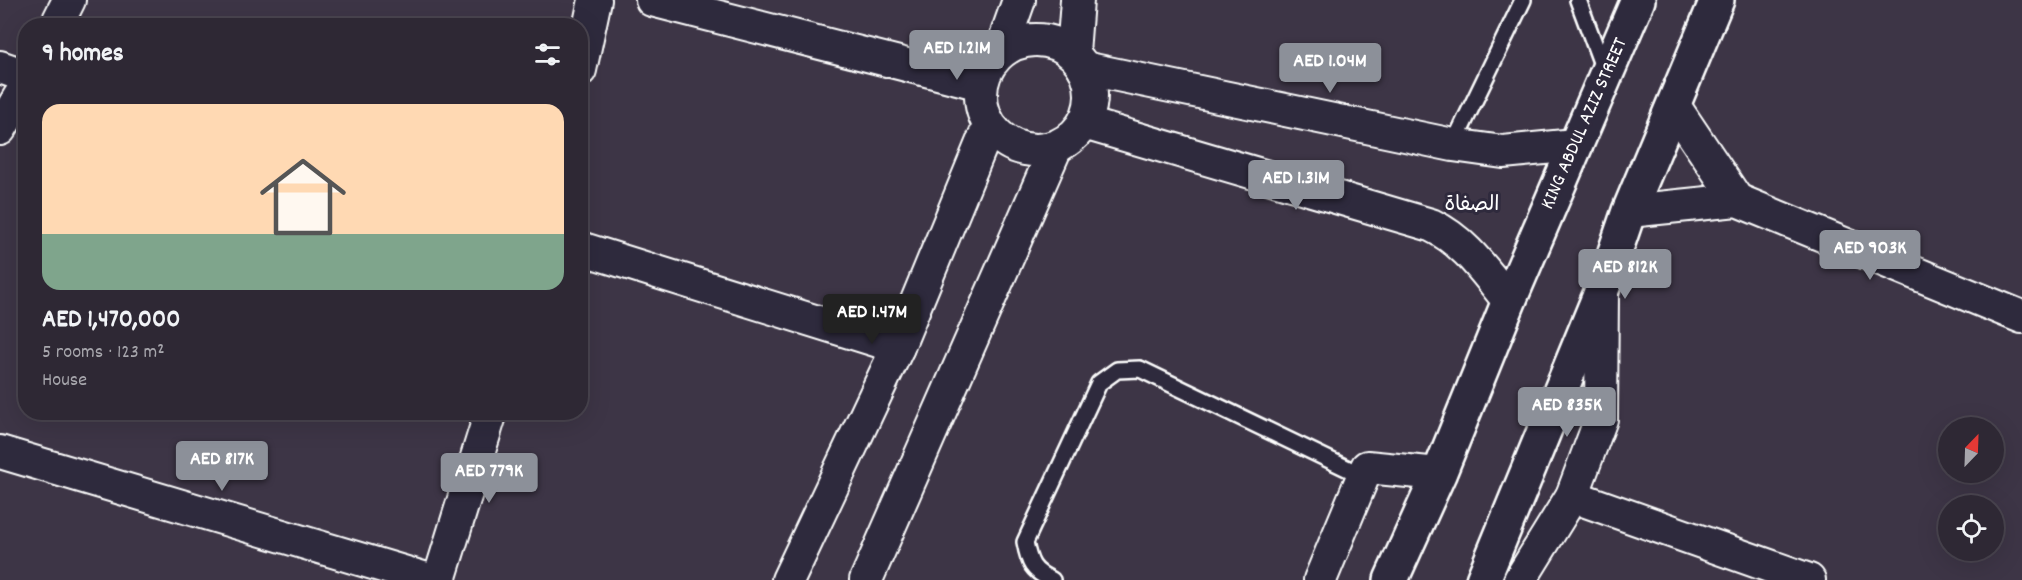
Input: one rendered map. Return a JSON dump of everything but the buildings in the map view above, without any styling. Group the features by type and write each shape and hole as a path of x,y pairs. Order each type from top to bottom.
{"main road":[{"name":"KING ABDUL AZIZ STREET","path":"1391,580 1439,474 1509,301 1638,0"},
{"path":"1483,580 1602,290 1629,211 1717,0"}],"street":[{"path":"60,18 69,0"},
{"path":"588,33 595,0"},
{"path":"652,0 981,84"},
{"path":"1019,0 1001,51 986,71 981,84 980,99 989,126 1003,139 1019,148 1038,151 1056,147 1072,138 1084,123 1091,105 1091,86 1079,61 1077,0"},
{"path":"1001,51 1018,42 1037,40 1056,44 1079,61 1454,145 1503,152 1575,145"},
{"path":"0,67 18,73"},
{"path":"0,129 18,99"},
{"path":"1674,106 1737,200"},
{"path":"1084,123 1431,225 1449,234 1465,247 1509,301"},
{"path":"788,580 898,347 989,126"},
{"path":"866,580 1056,147"},
{"path":"1629,211 1737,200 2022,317"},
{"path":"588,250 898,347"},
{"path":"1520,580 1572,496 1601,418 1602,290"},
{"path":"439,580 489,420"},
{"path":"0,452 430,580"},
{"path":"1320,580 1367,467 1439,474"},
{"path":"1572,496 1809,580"}],"lane":[{"path":"1454,145 1523,0"},
{"path":"1578,0 1606,77"},
{"path":"1053,580 1041,574 1029,562 1025,542 1099,383 1117,370 1140,369 1363,476"}],"district":[{"name":"الصفاة","path":"1472,206"}]}
